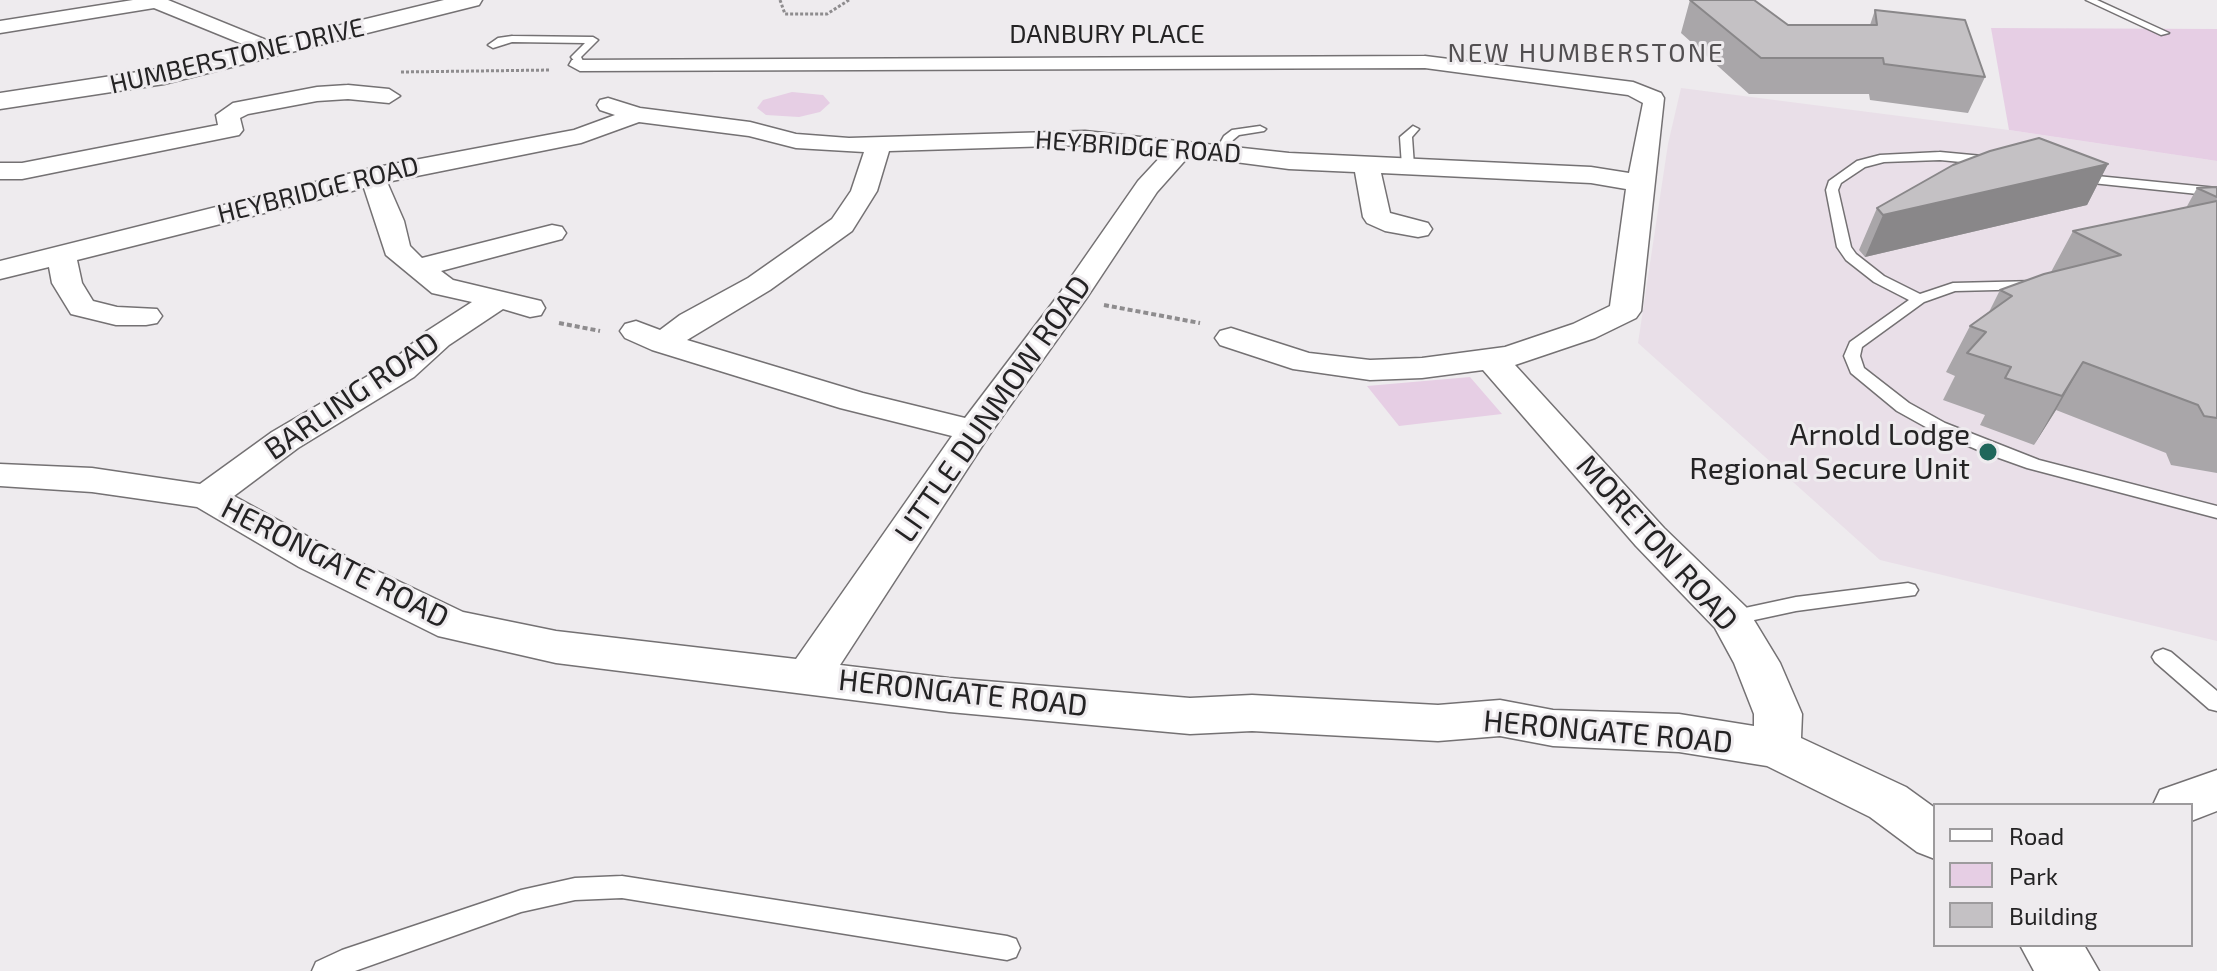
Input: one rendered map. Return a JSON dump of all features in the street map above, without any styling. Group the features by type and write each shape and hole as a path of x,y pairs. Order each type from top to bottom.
{"street":[{"name":"HUMBERSTONE DRIVE","path":"0,101 164,76 471,0"},
{"path":"0,27 153,1 274,50"},
{"name":"DANBURY PLACE","path":"580,65 607,69 1425,62 1645,93 1654,103 1640,183"},
{"path":"0,171 22,171 234,136 228,115 241,108 317,94 348,92 389,96"},
{"name":"HEYBRIDGE ROAD","path":"608,105 637,115 750,129 796,141 879,145 1085,138 1289,161 1591,175 1640,183"},
{"name":"HEYBRIDGE ROAD","path":"0,270 372,176 581,136 637,115"},
{"path":"650,337 691,322 759,284 842,225 864,191 879,145"},
{"name":"LITTLE DUNMOW ROAD","path":"809,676 974,431 1071,299 1147,187 1183,147"},
{"path":"1366,165 1374,189 1377,217 1395,225 1418,229"},
{"name":"BARLING ROAD","path":"372,176 390,221 396,249 443,287 514,303"},
{"path":"1231,338 1305,362 1370,370 1493,360 1584,331 1625,311 1640,183"},
{"path":"419,268 552,233"},
{"path":"61,254 67,283 82,307 116,316 146,316"},
{"name":"BARLING ROAD","path":"207,497 285,440 402,370 438,338 514,303"},
{"path":"650,337 852,401 974,431"},
{"name":"MORETON ROAD","path":"1493,360 1650,537 1731,618 1757,663 1778,714 1776,748"},
{"name":"HERONGATE ROAD","path":"0,475 92,480 207,497 313,557 453,625 556,647 949,695 1190,716 1252,713 1438,723 1500,718 1553,728 1679,733 1776,748 1888,802 1933,836"},
{"path":"2183,803 2217,790"},
{"path":"2050,947 2070,971"}],"lane":[{"path":"2090,0 2164,33"},
{"path":"493,45 512,39 593,40 576,57 580,65"},
{"path":"1221,152 1228,138 1236,132 1260,129"},
{"path":"1408,166 1406,137 1413,129"},
{"path":"1919,299 1879,279 1851,257 1844,247 1832,190 1835,181 1861,164 1884,158 1940,156 2008,163"},
{"path":"2063,175 2113,184 2217,192"},
{"path":"2060,285 1976,284 1953,287 1919,299 1855,345 1852,356 1857,370 1875,387 1939,427 1991,449 2033,464 2217,512"},
{"path":"1731,618 1796,604 1908,590"},
{"path":"2163,657 2217,703"},
{"path":"326,971 352,959 521,901 575,889 622,887 1007,948"}],"path":[{"path":"780,0 785,14 827,14 849,0"},
{"path":"1071,299 1235,330 1231,338"},
{"path":"514,303 519,316 650,337"}],"shaded area":[{"name":"Arnold Lodge Regional Secure Unit","path":"1681,88 2009,130 2217,161 2217,641 1880,560 1638,343 1668,144"}],"green space":[{"path":"1991,28 2217,29 2217,161 2009,130"},
{"path":"792,92 823,95 830,103 820,112 799,117 766,115 757,108 763,100"},
{"path":"1470,377 1502,414 1399,426 1367,386"}],"building":[{"path":"1690,0 1754,0 1788,25 1877,25 1875,10 1965,20 1985,77 1884,64 1883,58 1761,58"},
{"path":"2039,138 2108,164 1883,215 1877,208 1953,165"},
{"path":"2217,187 2217,197 2197,188"},
{"path":"2217,201 2217,418 2204,416 2198,405 2083,362 2062,396 2005,378 2011,367 1967,353 1986,332 1970,326 2012,296 2000,290 2044,274 2121,255 2073,231"}],"place":[{"name":"Arnold Lodge Regional Secure Unit","path":"1988,452"}],"district":[{"name":"NEW HUMBERSTONE","path":"1586,53"}]}
